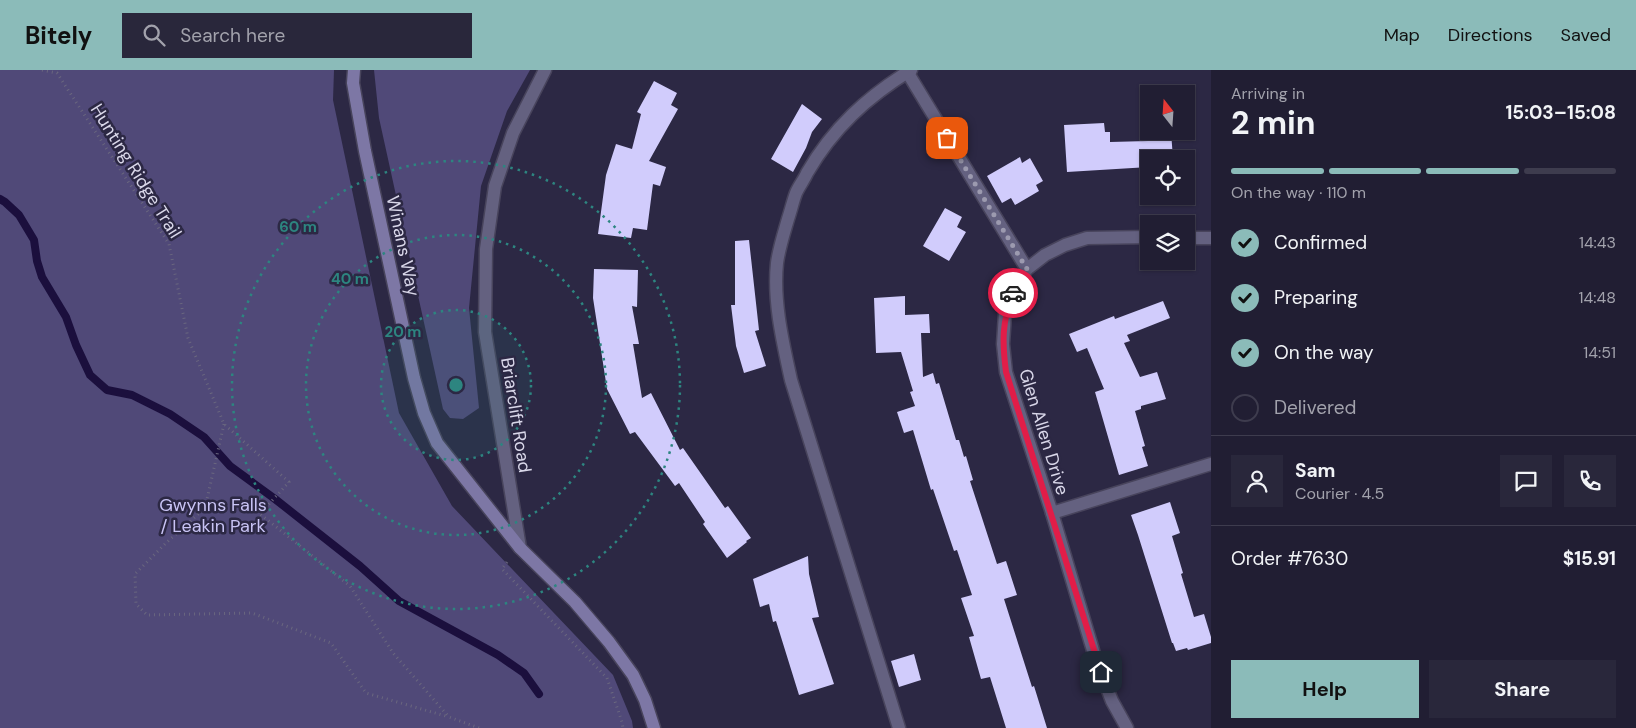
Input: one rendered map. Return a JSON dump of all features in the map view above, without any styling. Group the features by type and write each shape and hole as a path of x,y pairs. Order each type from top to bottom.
{"street":[{"name":"Winans Way","path":"354,70 353,83 365,151 414,378 424,413 437,442 520,548"},
{"name":"Briarclift Road","path":"520,548 485,332 486,249 495,186 513,133 545,70"},
{"path":"899,728 791,380 783,341 778,298 777,263 784,233 796,193 814,161 832,136 851,114 908,71 1027,269"},
{"name":"Glen Allen Drive","path":"1127,728 1112,701 1095,658 1052,514 1006,372 1003,344 1005,314 1015,288 1027,269 1044,255 1088,238 1140,237"},
{"path":"1195,238 1211,238"},
{"path":"1052,514 1211,464"},
{"path":"520,548 575,602 609,642 633,675 645,700 654,728"}],"path":[{"name":"Hunting Ridge Trail","path":"42,70 57,73 169,244 188,338 224,424 289,482 260,514 350,586 393,653 449,717 479,728"},
{"path":"224,424 205,508 135,574 136,604 147,615 252,613 331,643 366,693 449,717"},
{"path":"520,548 502,568 607,678 623,728"}],"green space":[{"name":"Gwynns Falls / Leakin Park","path":"0,70 334,70 333,100 399,413 452,506 613,675 632,721 633,728 0,728"},
{"path":"374,70 530,70 507,111 481,186 469,308 479,408 463,419 450,418 443,409 379,118"}],"building":[{"path":"654,81 677,93 671,105 678,109 649,161 666,167 660,186 653,184 647,230 633,228 631,238 598,234 606,175 616,144 632,149 641,114 637,112"},
{"path":"802,104 822,119 812,132 793,172 771,159"},
{"path":"1104,123 1105,132 1110,132 1110,142 1172,140 1172,150 1140,150 1140,168 1067,172 1064,125"},
{"path":"1020,157 1022,163 1030,158 1043,181 1036,185 1039,191 1015,205 1011,198 1002,203 987,176"},
{"path":"945,208 962,217 957,227 966,232 949,261 923,246"},
{"path":"749,240 759,330 755,331 766,366 744,373 736,346 731,305 735,305 735,241"},
{"path":"594,269 638,270 637,307 632,306 639,344 633,344 642,398 651,393 680,450 683,448 725,508 728,506 751,538 727,558 703,524 705,522 679,483 675,486 635,432 630,434 607,389 593,298"},
{"path":"905,296 905,315 929,314 930,333 921,333 923,377 933,373 936,384 939,383 956,440 959,440 964,457 966,456 973,480 970,481 997,564 1006,561 1017,595 1004,599 1047,728 1006,728 990,677 981,679 969,637 974,636 961,598 972,595 957,550 954,551 933,489 931,490 913,430 904,433 897,412 915,406 910,392 913,391 901,352 876,353 874,298"},
{"path":"1163,301 1170,318 1127,335 1130,341 1124,343 1140,377 1157,372 1166,399 1141,406 1141,409 1135,411 1145,446 1142,447 1148,466 1119,475 1095,392 1104,389 1087,348 1077,352 1069,334 1114,316 1115,319"},
{"path":"1170,502 1180,533 1172,536 1194,617 1204,614 1211,637 1211,643 1188,650 1187,648 1176,651 1131,515"},
{"path":"808,556 809,574 819,617 812,618 834,684 799,695 776,621 773,622 769,604 760,607 753,579"},
{"path":"914,654 921,680 899,687 891,661"}],"waterway":[{"path":"0,199 19,215 34,240 37,261 42,277 66,317 90,375 107,390 132,395 170,414 204,437 230,466 360,566 399,601 498,655 524,673 539,694"}],"way so far":[{"path":"947,138 1027,269 1013,293"}],"route":[{"path":"1013,293 1005,314 1003,344 1006,372 1101,672"}]}
